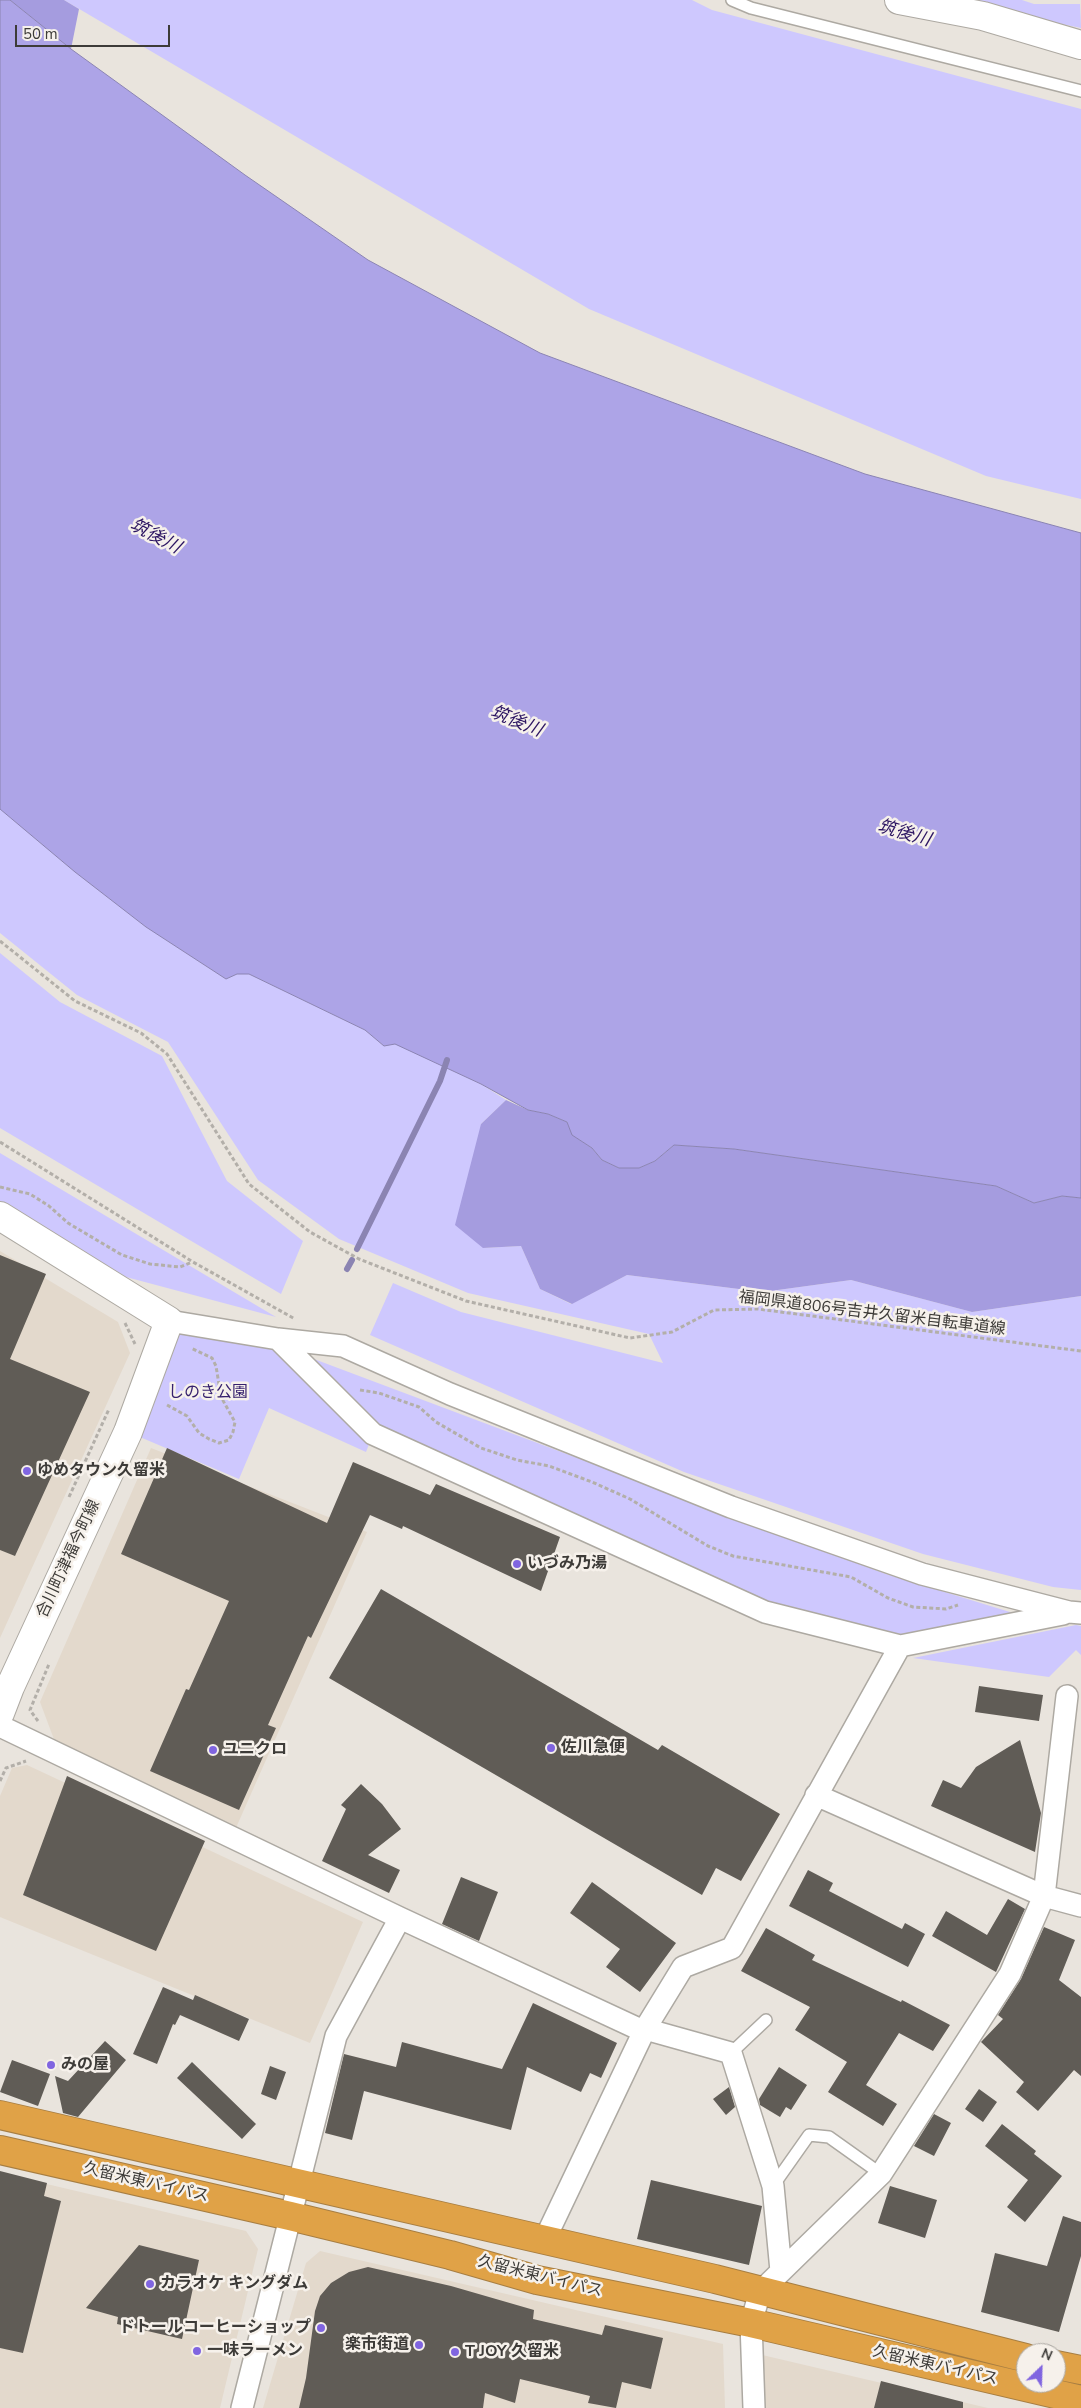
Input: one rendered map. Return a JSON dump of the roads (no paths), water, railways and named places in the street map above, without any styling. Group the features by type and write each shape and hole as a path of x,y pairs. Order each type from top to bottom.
{"highway":[{"name":"久留米東バイパス","path":"0,2115 715,2279 760,2292 1016,2356"},
{"name":"久留米東バイパス","path":"0,2150 290,2216 450,2255 537,2280 751,2323 1081,2400"},
{"path":"1066,2366 1081,2370"}],"street":[{"path":"899,0 983,16 1081,45"},
{"path":"0,1216 169,1321 278,1339 343,1346 450,1394 731,1507 922,1574 1075,1613"},
{"name":"合川町津福今町線","path":"0,1713 10,1687 128,1432 169,1321"},
{"path":"278,1339 373,1434 765,1612 900,1646 1075,1613"},
{"path":"544,2241 644,2030 683,1967 732,1948 900,1646"},
{"path":"754,2408 751,2323 760,2292 881,2174 1010,1974 1044,1896 1074,1696"},
{"path":"0,1726 400,1918 644,2030 731,2053 773,2186 781,2271"},
{"path":"816,1795 1044,1896 1081,1906"},
{"path":"242,2408 297,2183 336,2036 400,1918"}],"lane":[{"path":"732,0 751,8 1081,91"},
{"path":"731,2053 766,2020"},
{"path":"773,2186 809,2135 829,2136 881,2174"}],"water":[{"name":"筑後川","path":"0,0 10,0 71,49 245,175 368,260 540,353 865,474 1081,533 1081,1198 1062,1196 1034,1203 996,1186 734,1149 674,1145 655,1161 639,1168 619,1168 602,1160 592,1148 572,1135 567,1122 548,1114 528,1110 481,1084 395,1044 384,1046 365,1030 249,974 237,974 226,979 146,927 75,872 0,809"}],"waterway":[{"path":"357,1249 440,1081 447,1060"},
{"path":"347,1269 352,1260"}],"place":[{"name":"ゆめタウン久留米","path":"27,1471"},
{"name":"いづみ乃湯","path":"517,1564"},
{"name":"佐川急便","path":"551,1748"},
{"name":"ユニクロ","path":"213,1750"},
{"name":"みの屋","path":"51,2065"},
{"name":"カラオケ キングダム","path":"150,2284"},
{"name":"ドトールコーヒーショップ","path":"321,2328"},
{"name":"楽市街道","path":"419,2345"},
{"name":"一味ラーメン","path":"197,2351"},
{"name":"T JOY 久留米","path":"455,2352"}],"park label":[{"name":"しのき公園","path":"208,1393"}]}
